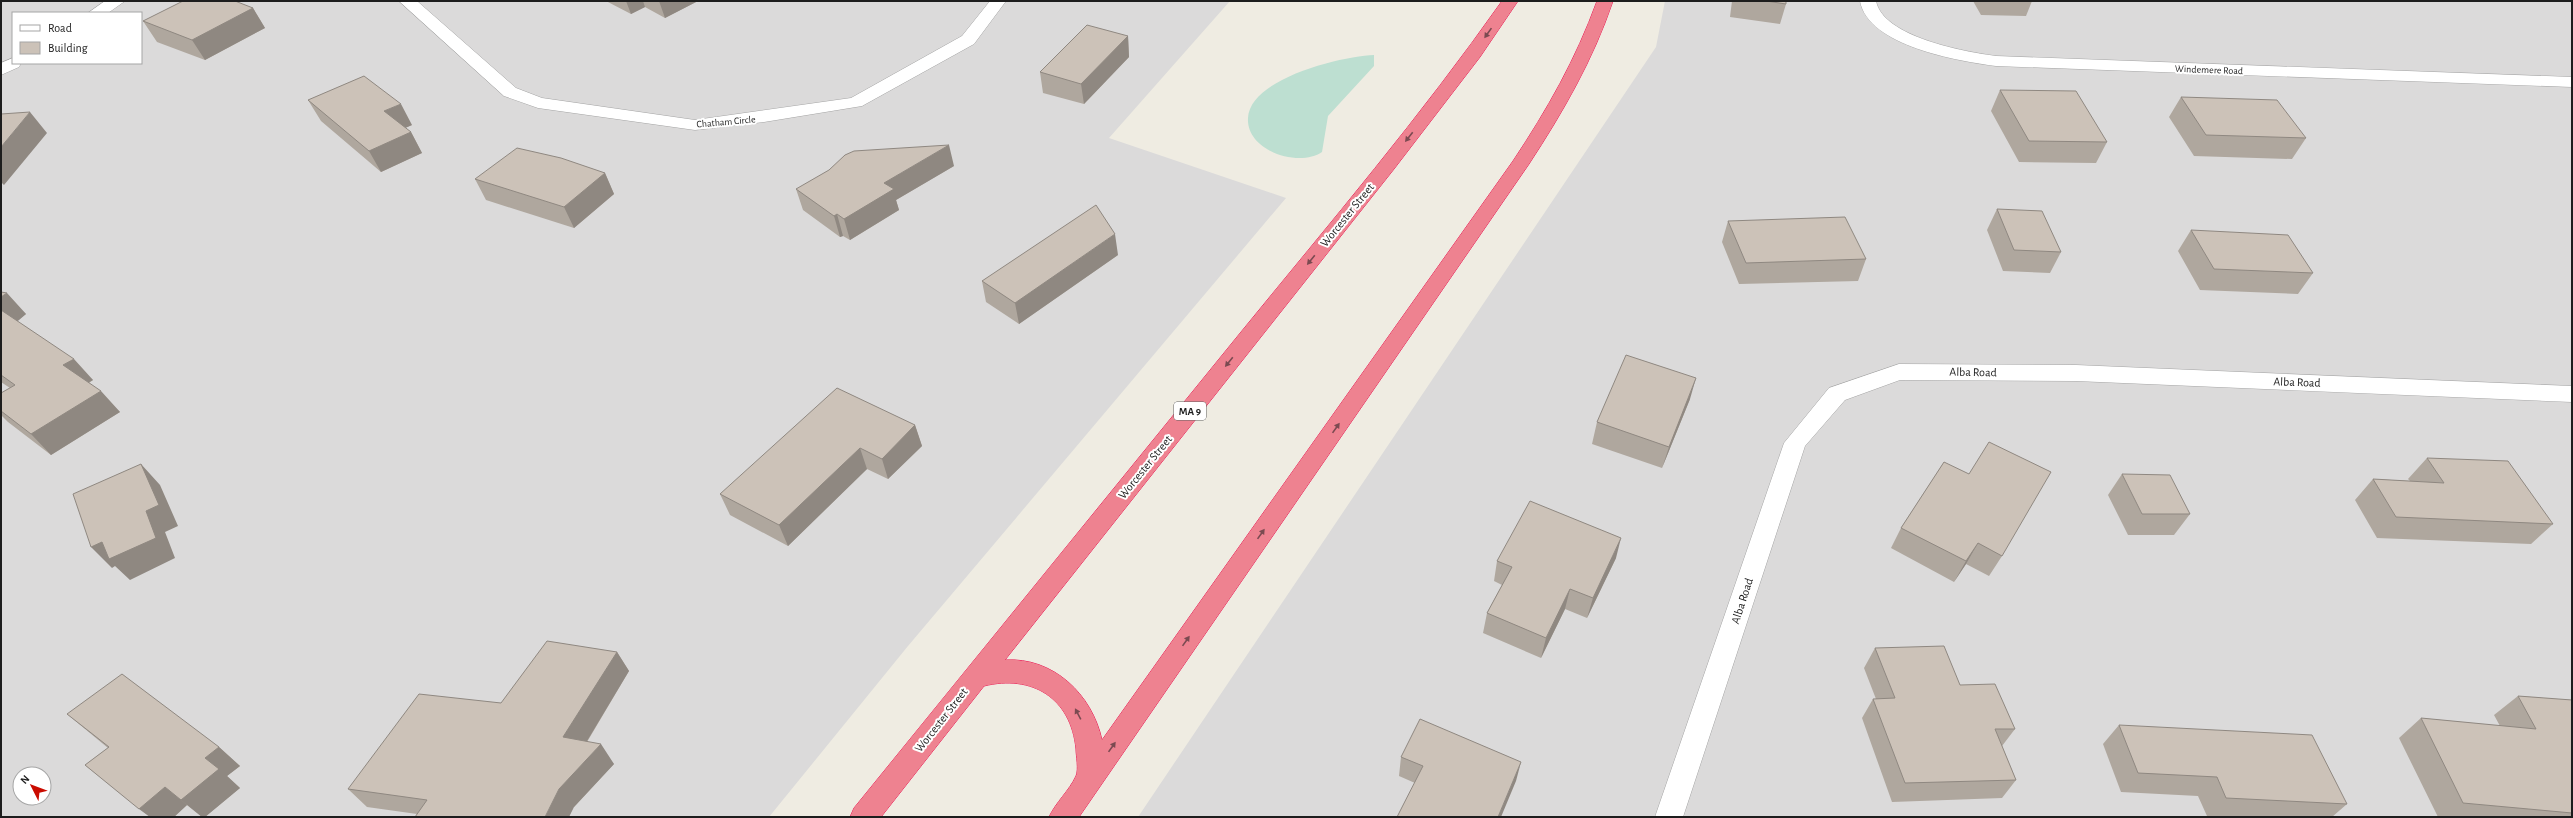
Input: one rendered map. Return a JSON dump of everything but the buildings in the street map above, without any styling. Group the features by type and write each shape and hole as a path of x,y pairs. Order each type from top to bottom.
{"highway":[{"name":"Worcester Street","path":"864,817 974,678 1392,160 1470,59 1510,1"},
{"path":"1063,817 1542,132 1585,52 1605,1"},
{"path":"974,678 1008,671 1028,672 1046,679 1061,691 1074,706 1084,726 1090,748 1090,779"}],"street":[{"path":"98,12 117,1"},
{"name":"Chatham Circle","path":"407,1 510,92 538,103 695,125 764,117 856,102 968,40 998,1"},
{"name":"Windemere Road","path":"1868,1 1870,12 1889,30 1953,55 1996,61 2572,82"},
{"path":"1,70 12,64"},
{"name":"Alba Road","path":"1669,817 1795,443 1838,394 1899,372 2076,373 2572,394"}],"shaded area":[{"path":"1,1 1230,1 1109,138 1286,198 908,646 769,817 1,817"},
{"path":"1665,1 2572,1 2572,817 1138,817 1656,47"}],"green space":[{"path":"1374,55 1374,66 1328,116 1322,152 1312,156 1300,158 1288,157 1264,147 1255,139 1250,130 1248,118 1253,104 1264,91 1300,72 1321,65 1360,56"}]}
